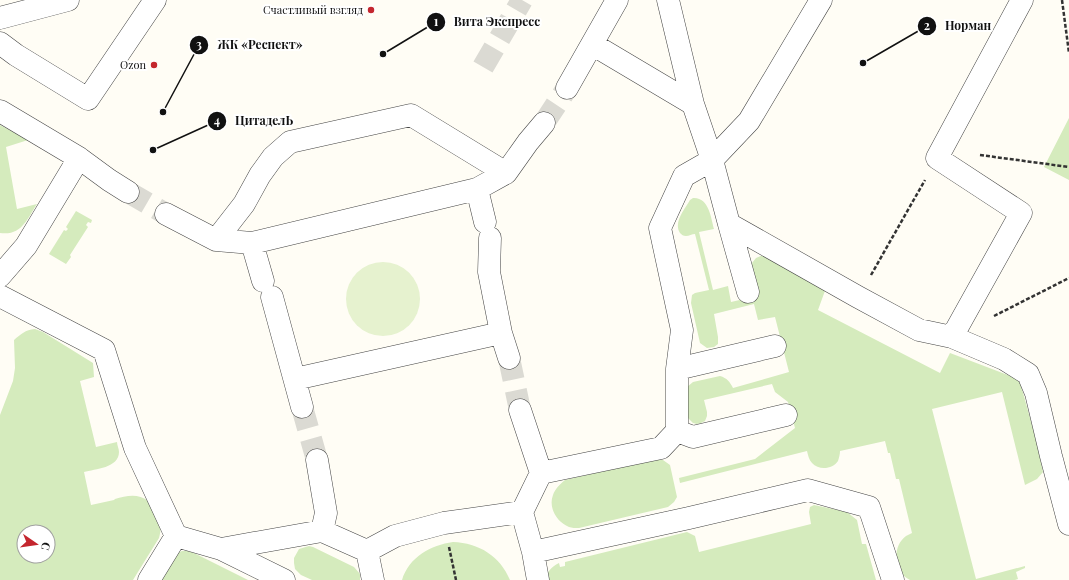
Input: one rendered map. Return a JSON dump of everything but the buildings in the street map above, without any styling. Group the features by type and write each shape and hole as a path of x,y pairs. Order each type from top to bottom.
{"lane":[{"path":"0,18 68,0"},
{"path":"0,42 16,55 88,99 155,0"},
{"path":"567,88 617,0"},
{"path":"668,0 694,104 712,160 748,292"},
{"path":"541,473 661,448 676,431 677,369 682,330 660,228 684,176 712,160 749,121 820,0"},
{"path":"952,337 1021,213 937,158 1022,0"},
{"path":"592,44 694,104"},
{"path":"0,111 79,158 128,192"},
{"path":"216,240 244,204 260,175 273,158 290,142 411,115 506,173"},
{"path":"166,214 216,240 252,243 477,190 506,173 528,142 544,124"},
{"path":"0,276 26,246 79,158"},
{"path":"477,190 488,230 489,272 501,333 509,358"},
{"path":"729,224 919,330 952,337 1004,359 1028,374 1036,393 1069,524"},
{"path":"252,243 295,379 302,407"},
{"path":"0,296 104,350 135,448 176,536"},
{"path":"295,379 501,333"},
{"path":"677,369 775,346"},
{"path":"520,410 541,473 522,512 533,552 538,580"},
{"path":"676,431 693,437 786,415"},
{"path":"316,460 326,513 322,531"},
{"path":"533,552 808,490 869,507 893,580"},
{"path":"367,551 395,536 444,524 522,512"},
{"path":"221,548 322,531 367,551"},
{"path":"176,536 221,548 284,580"},
{"path":"149,580 176,536"},
{"path":"367,551 373,580"}],"path":[{"path":"1062,0 1069,53"},
{"path":"993,316 1069,278"},
{"path":"444,524 456,580"}],"green space":[{"path":"1069,118 1069,180 1044,167"},
{"path":"0,125 28,140 6,147 17,209 37,204 27,221 19,229 14,232 7,233 0,233"},
{"path":"693,198 703,201 706,204 714,229 699,232 713,290 728,286 731,302 744,299 752,263 756,258 763,255 826,288 818,310 940,373 950,353 1013,377 1020,382 1037,443 1043,472 1037,479 1025,485 1002,392 932,409 976,579 1025,566 1025,568 1016,572 1018,579 910,580 903,575 898,567 896,557 897,552 902,539 912,533 899,479 896,479 890,453 888,453 885,441 840,451 836,464 826,468 815,466 810,460 807,451 680,483 679,478 755,459 795,428 788,402 775,392 772,384 704,400 707,412 705,421 697,424 693,423 688,418 684,400 687,387 693,382 720,376 728,380 733,388 789,372 775,317 758,320 754,304 714,314 718,344 714,347 707,348 700,343 691,303 692,295 709,290 695,234 685,236 680,233 678,229 679,220 683,211"},
{"path":"76,211 92,220 91,223 88,222 86,225 88,227 66,264 49,254 64,230 66,231 68,229 66,227"},
{"path":"383,262 397,265 409,273 417,285 420,299 417,313 409,325 397,333 383,336 369,333 357,325 349,313 346,299 349,285 357,273 369,265"},
{"path":"35,329 43,332 93,363 94,377 80,381 96,447 117,442 119,452 118,457 111,465 84,472 91,505 123,497 136,496 144,498 148,501 159,519 161,527 159,538 133,580 0,580 0,415 13,381 15,368 14,340 28,330"},
{"path":"656,459 663,460 670,465 677,497 668,507 579,528 565,525 557,518 552,505 553,495 565,480"},
{"path":"814,505 847,512 857,520 862,544 866,544 876,580 545,580 550,570 559,563 560,567 565,566 565,562 687,532 695,536 699,552 811,524 809,512 810,507"},
{"path":"453,542 471,545 488,552 501,564 510,580 402,580 405,572 415,559 429,549"},
{"path":"309,546 354,567 360,574 360,580 312,580 301,575 295,569 294,558 299,549"},
{"path":"182,551 194,553 248,580 158,580 177,553"}],"tunnel":[{"path":"483,67 522,0"},
{"path":"544,123 567,88"},
{"path":"128,192 166,214"},
{"path":"509,358 520,410"},
{"path":"302,407 317,460"}],"place":[{"name":"Счастливый взгляд","path":"371,10"},
{"name":"Вита Экспресс","path":"383,54"},
{"name":"Норман","path":"863,63"},
{"name":"Ozon","path":"154,65"},
{"name":"ЖК «Респект»","path":"163,112"},
{"name":"ЦитаделЬ","path":"153,150"}]}
